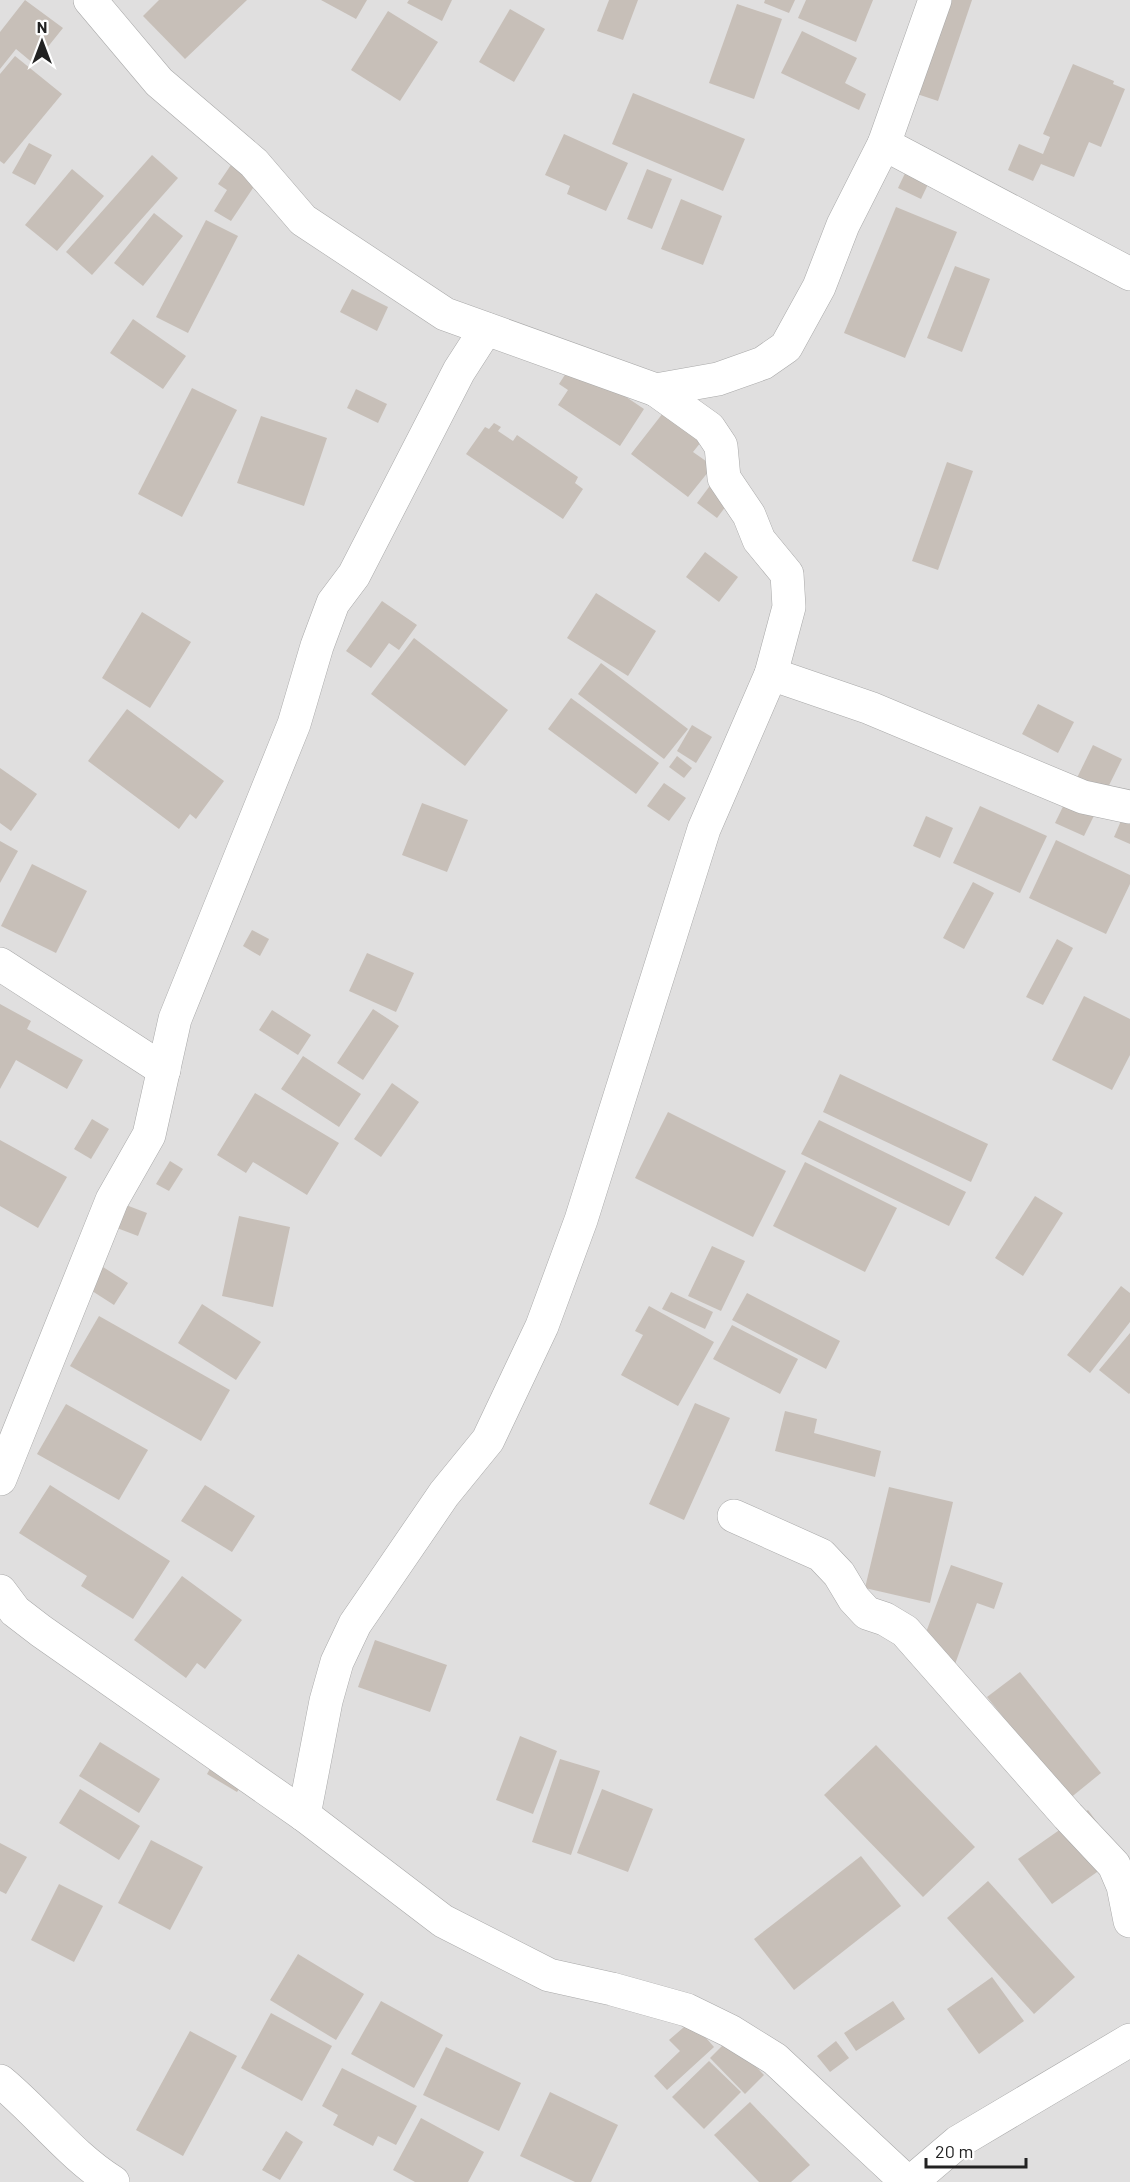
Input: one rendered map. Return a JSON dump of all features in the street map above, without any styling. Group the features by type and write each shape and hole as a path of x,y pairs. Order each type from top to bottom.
{"street":[{"path":"90,0 159,82 254,163 303,220 445,314 656,390 709,428 721,446 724,478 749,515 759,540 787,574 789,607 771,674 704,829 581,1220 542,1326 488,1440 444,1494 350,1634 337,1662 326,1701 304,1815"},
{"path":"656,390 718,379 763,363 786,347 819,287 843,225 884,144 935,0"},
{"path":"884,144 1130,274"},
{"path":"0,1479 112,1200 149,1135 175,1019 294,724 317,646 333,603 354,575 459,371 486,329"},
{"path":"771,674 870,708 1083,797 1130,807"},
{"path":"0,964 164,1070"},
{"path":"734,1516 821,1554 867,1613 885,1619 905,1631 1068,1816 1114,1864 1130,1921"},
{"path":"0,1591 15,1611 41,1631 304,1815 443,1921 549,1976 612,1989 687,2010 739,2037 775,2059 909,2182 958,2142 1130,2040"},
{"path":"0,2081 97,2172 113,2182"}],"shaded area":[{"path":"0,0 1130,0 1130,2182 0,2182"}],"building":[{"path":"25,0 63,28 34,64 16,49 0,69 0,32"},
{"path":"159,0 247,0 185,59 143,16"},
{"path":"321,0 367,0 356,19"},
{"path":"409,0 452,0 442,21 407,3"},
{"path":"609,0 638,0 623,40 597,31"},
{"path":"765,0 795,0 789,13 764,3"},
{"path":"806,0 873,0 856,42 798,18"},
{"path":"949,0 972,0 938,101 917,94"},
{"path":"737,4 782,19 754,99 709,83"},
{"path":"510,9 545,29 514,82 479,62"},
{"path":"388,11 438,42 400,101 351,70"},
{"path":"802,31 857,58 845,83 866,94 859,110 781,73"},
{"path":"15,56 62,94 4,164 0,161 0,74"},
{"path":"1073,64 1114,81 1113,84 1125,89 1101,147 1089,142 1074,177 1041,164 1033,181 1008,170 1019,144 1043,154 1050,137 1043,134"},
{"path":"633,93 745,139 723,191 612,144"},
{"path":"564,134 628,163 606,211 567,194 570,186 545,175"},
{"path":"29,143 52,155 35,185 12,173"},
{"path":"152,155 178,178 92,275 66,252"},
{"path":"235,159 261,176 231,221 214,211 227,190 218,184"},
{"path":"908,167 931,178 921,199 898,188"},
{"path":"72,169 104,196 57,251 25,225"},
{"path":"647,169 672,179 652,229 627,219"},
{"path":"681,199 722,216 703,265 661,249"},
{"path":"896,207 957,232 905,358 844,333"},
{"path":"154,213 183,236 143,286 114,263"},
{"path":"206,220 238,236 188,333 156,317"},
{"path":"955,266 990,279 962,352 927,338"},
{"path":"352,289 388,307 377,331 340,312"},
{"path":"133,319 186,356 163,389 110,353"},
{"path":"570,367 583,368 644,409 620,446 558,405 568,390 559,384"},
{"path":"192,388 237,410 182,517 138,494"},
{"path":"356,389 387,404 378,423 347,408"},
{"path":"663,413 701,442 693,452 713,466 688,497 631,454"},
{"path":"261,416 327,438 304,506 237,483"},
{"path":"494,423 501,427 498,431 513,441 517,435 578,477 575,483 583,489 563,519 466,454 485,427 489,429"},
{"path":"947,462 973,471 938,570 912,561"},
{"path":"712,483 732,498 717,518 697,503"},
{"path":"705,552 738,577 719,602 686,577"},
{"path":"596,593 656,631 628,676 567,638"},
{"path":"382,601 417,625 399,650 389,643 371,668 346,651"},
{"path":"142,612 191,642 150,708 102,678"},
{"path":"414,638 508,710 465,766 371,694"},
{"path":"601,663 688,729 664,759 578,694"},
{"path":"571,698 659,763 636,794 548,729"},
{"path":"1038,704 1074,722 1058,753 1022,734"},
{"path":"127,709 224,781 196,819 190,814 179,829 88,761"},
{"path":"692,725 712,737 696,763 677,751"},
{"path":"1093,745 1122,759 1084,836 1055,823"},
{"path":"677,756 692,768 684,778 669,767"},
{"path":"0,768 37,794 11,831 0,823"},
{"path":"664,783 686,798 669,821 647,806"},
{"path":"1130,800 1130,844 1114,837"},
{"path":"422,803 468,820 447,872 402,855"},
{"path":"980,806 1047,836 1020,893 953,863"},
{"path":"926,816 953,828 940,858 913,846"},
{"path":"1056,840 1130,875 1130,884 1106,934 1029,898"},
{"path":"0,841 18,851 0,883"},
{"path":"32,864 87,891 56,953 1,926"},
{"path":"973,882 994,893 964,949 943,938"},
{"path":"252,930 269,939 260,956 243,946"},
{"path":"1057,939 1073,948 1043,1005 1026,997"},
{"path":"367,953 414,973 396,1012 349,991"},
{"path":"1084,996 1130,1019 1130,1055 1112,1090 1052,1060"},
{"path":"0,1004 31,1021 27,1029 83,1060 67,1089 16,1060 0,1089"},
{"path":"373,1009 399,1026 363,1080 337,1063"},
{"path":"272,1010 311,1035 298,1055 259,1030"},
{"path":"303,1056 361,1094 339,1127 281,1089"},
{"path":"840,1074 988,1144 971,1182 823,1112"},
{"path":"392,1083 419,1102 381,1157 354,1139"},
{"path":"255,1093 339,1143 307,1195 253,1162 246,1173 217,1155"},
{"path":"668,1112 786,1171 753,1237 635,1178"},
{"path":"92,1119 109,1129 91,1159 74,1149"},
{"path":"819,1120 966,1192 949,1226 801,1154"},
{"path":"0,1140 67,1177 38,1228 0,1206"},
{"path":"170,1161 183,1169 169,1191 156,1184"},
{"path":"805,1162 897,1208 865,1272 773,1226"},
{"path":"1035,1196 1063,1213 1023,1276 995,1258"},
{"path":"126,1205 147,1213 138,1236 117,1228"},
{"path":"239,1216 290,1227 273,1307 222,1296"},
{"path":"712,1246 745,1261 721,1311 688,1296"},
{"path":"103,1267 128,1283 114,1305 89,1289"},
{"path":"1121,1286 1130,1293 1130,1322 1090,1373 1067,1355"},
{"path":"671,1292 713,1312 705,1329 662,1309"},
{"path":"747,1293 840,1341 826,1369 732,1320"},
{"path":"202,1304 261,1342 236,1380 178,1343"},
{"path":"649,1306 714,1342 678,1406 621,1375 643,1335 635,1331"},
{"path":"99,1316 230,1390 201,1441 70,1366"},
{"path":"732,1325 798,1359 780,1394 713,1359"},
{"path":"1130,1333 1130,1393 1129,1394 1099,1370"},
{"path":"695,1403 730,1418 684,1520 649,1504"},
{"path":"66,1404 148,1450 119,1500 37,1454"},
{"path":"785,1411 817,1419 814,1433 881,1451 875,1477 775,1451"},
{"path":"50,1485 170,1561 133,1619 81,1586 87,1576 19,1533"},
{"path":"205,1485 255,1516 232,1552 181,1521"},
{"path":"889,1487 953,1502 930,1603 865,1588"},
{"path":"951,1565 1003,1583 994,1609 977,1603 954,1667 918,1654"},
{"path":"182,1576 242,1620 205,1669 197,1663 186,1678 134,1640"},
{"path":"375,1640 447,1665 430,1712 358,1687"},
{"path":"1020,1672 1101,1773 1069,1799 987,1697"},
{"path":"520,1736 557,1751 533,1814 496,1800"},
{"path":"100,1742 160,1779 139,1813 79,1776"},
{"path":"876,1745 975,1847 923,1897 824,1795"},
{"path":"560,1759 600,1771 571,1855 532,1842"},
{"path":"212,1765 242,1784 237,1792 207,1774"},
{"path":"80,1789 140,1826 119,1860 59,1823"},
{"path":"602,1789 653,1809 628,1872 577,1853"},
{"path":"1088,1810 1121,1855 1052,1904 1018,1859"},
{"path":"151,1840 203,1867 170,1930 118,1903"},
{"path":"0,1843 27,1857 6,1894 0,1891"},
{"path":"861,1856 901,1906 794,1990 754,1939"},
{"path":"988,1881 1075,1977 1034,2014 947,1918"},
{"path":"59,1884 103,1906 74,1962 31,1940"},
{"path":"298,1954 364,1994 336,2040 270,2000"},
{"path":"992,1977 1024,2021 979,2054 947,2009"},
{"path":"381,2001 443,2035 414,2088 351,2054"},
{"path":"893,2001 905,2019 856,2051 844,2033"},
{"path":"271,2013 332,2046 302,2101 241,2068"},
{"path":"691,2021 714,2047 667,2090 654,2076 680,2051 669,2040"},
{"path":"190,2031 237,2056 183,2156 136,2130"},
{"path":"729,2039 764,2075 745,2094 710,2058"},
{"path":"836,2041 849,2058 830,2072 817,2056"},
{"path":"446,2047 521,2083 499,2131 423,2095"},
{"path":"709,2061 741,2092 704,2129 672,2097"},
{"path":"342,2068 417,2106 396,2145 378,2136 373,2146 333,2125 338,2115 322,2106"},
{"path":"550,2092 618,2125 591,2182 575,2182 520,2156"},
{"path":"750,2102 810,2165 791,2182 759,2182 714,2135"},
{"path":"421,2118 484,2152 468,2182 415,2182 393,2170"},
{"path":"286,2131 303,2142 280,2180 262,2170"}]}
